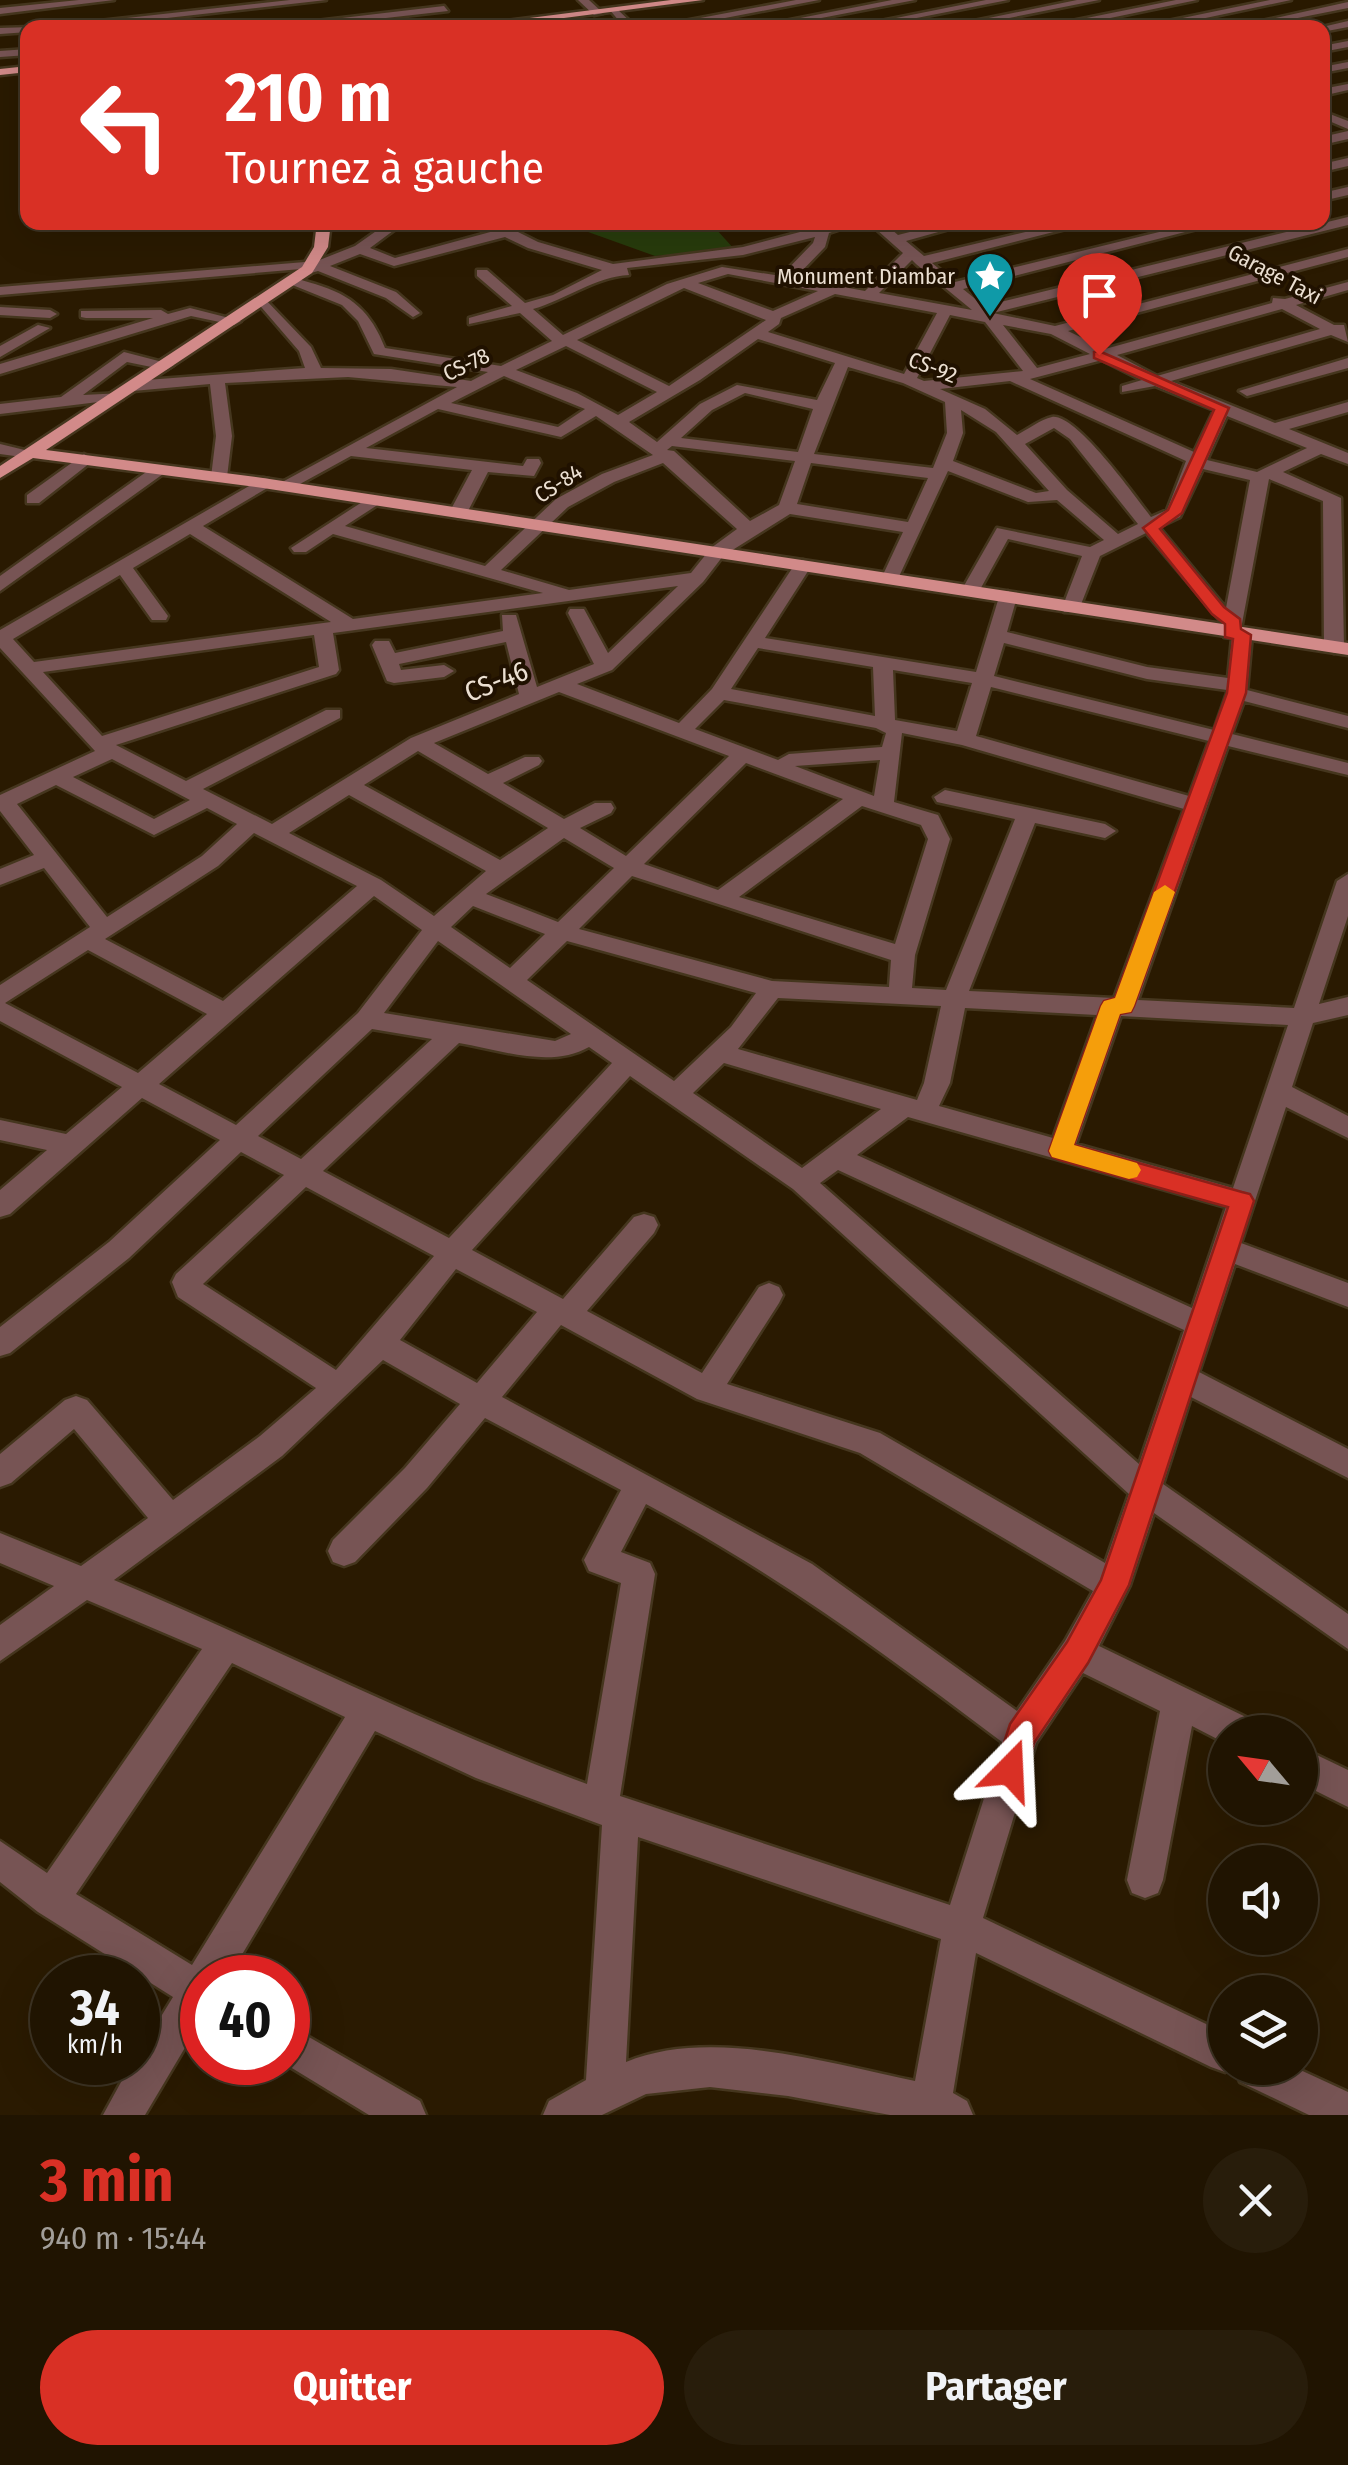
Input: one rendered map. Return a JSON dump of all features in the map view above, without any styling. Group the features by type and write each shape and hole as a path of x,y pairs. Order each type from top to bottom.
{"main road":[{"path":"528,20 701,0"},
{"path":"0,473 313,267 323,230"},
{"path":"29,453 374,500 1341,648"}],"street":[{"path":"0,10 109,0"},
{"path":"172,20 320,0"},
{"path":"583,0 598,13"},
{"path":"701,0 744,20"},
{"path":"698,20 814,0"},
{"path":"834,0 875,20"},
{"path":"794,20 910,0"},
{"path":"890,20 1003,0"},
{"path":"1050,0 1098,20"},
{"path":"982,20 1094,0"},
{"path":"1083,20 1192,0"},
{"path":"1181,20 1283,0 1348,24"},
{"path":"347,20 440,4"},
{"path":"1271,20 1348,5"},
{"path":"614,11 624,20"},
{"path":"0,291 313,267 360,249 388,230"},
{"path":"498,230 774,319"},
{"path":"474,321 592,284 613,268 639,261 718,254 823,230 820,244 785,280"},
{"path":"883,230 986,315 1034,374"},
{"path":"894,240 935,230"},
{"path":"868,296 916,257 1048,230"},
{"name":"Garage Taxi","path":"1142,230 1283,304 1340,328 1348,338"},
{"path":"953,287 1187,230"},
{"path":"986,315 1311,230 1348,250"},
{"path":"360,249 394,262 503,233"},
{"path":"1055,330 1348,250"},
{"path":"718,254 727,270 1055,330 1156,381 1348,459"},
{"path":"313,267 391,295 413,312"},
{"name":"CS-78","path":"1,638 190,526 678,285 727,270"},
{"path":"482,273 564,341 669,392"},
{"path":"292,282 328,293 358,309 372,328 379,350 504,371 620,420 665,448 748,529"},
{"path":"946,310 916,383 1034,374 1348,286"},
{"path":"620,420 695,377 774,319 834,290"},
{"path":"263,301 306,350 315,373"},
{"path":"0,311 46,321 0,352"},
{"path":"0,369 182,314 195,312 234,321"},
{"path":"86,314 182,314"},
{"path":"1128,389 1340,328"},
{"name":"CS-92","path":"758,334 916,383 990,418 1015,443 1054,514 1116,540"},
{"path":"68,399 124,357 166,365"},
{"path":"844,360 822,406 786,508 914,528"},
{"path":"1246,391 1348,363"},
{"path":"133,386 315,373 412,373 475,386"},
{"path":"1012,376 1195,461 1263,475 1332,498 1341,589 1341,648"},
{"path":"695,377 822,406"},
{"path":"217,380 224,436 219,477"},
{"path":"665,448 706,407 743,388"},
{"path":"0,410 117,396"},
{"path":"890,579 955,433 952,397"},
{"path":"436,404 561,432 596,409"},
{"path":"1273,428 1348,407"},
{"path":"1071,608 1092,553 1151,528 1174,513 1222,408"},
{"path":"1015,443 1054,421 1076,436 1236,630"},
{"path":"665,448 941,468 1034,498 1092,553"},
{"name":"CS-84","path":"488,573 562,503 665,448"},
{"path":"1263,475 1321,448"},
{"path":"0,450 29,453"},
{"path":"347,451 528,472 533,463"},
{"path":"33,499 84,459"},
{"path":"458,513 482,467"},
{"path":"0,585 162,469"},
{"path":"1060,1151 1196,805 1237,689 1236,630 1263,475"},
{"path":"300,548 374,500"},
{"name":"CS-46","path":"0,996 262,828 348,786 418,742 605,666 697,578 717,552 786,508"},
{"path":"970,592 1003,532 1054,514"},
{"path":"190,526 353,627"},
{"path":"331,528 488,573 575,605 605,666"},
{"path":"123,566 159,616"},
{"path":"682,731 719,693 803,566"},
{"path":"30,668 505,605 575,605 697,578"},
{"path":"965,739 1008,597"},
{"path":"505,605 530,697"},
{"path":"377,624 386,661 397,678 444,671"},
{"path":"225,1012 139,970 96,934 48,858 2,803 56,778 104,748 329,670 323,630"},
{"path":"386,661 513,634"},
{"path":"996,635 1147,674 1237,689 1348,722"},
{"path":"1,638 104,748 373,885 802,1182 1146,1490 1348,1634"},
{"path":"755,642 983,679 1348,769"},
{"path":"883,662 892,752 883,805"},
{"path":"560,685 859,798 930,820 939,839 904,955 900,994"},
{"path":"719,693 965,739 1196,805"},
{"path":"56,778 154,828 197,794 334,714"},
{"path":"418,742 627,866 904,955"},
{"path":"781,769 789,760 892,752"},
{"path":"514,980 743,754"},
{"path":"489,782 532,761"},
{"path":"930,820 958,777"},
{"path":"348,786 503,870"},
{"path":"945,797 1105,831"},
{"path":"721,898 859,798"},
{"path":"0,1344 119,1250 240,1140 367,1019 393,978 471,897 558,828 603,808"},
{"path":"802,1182 835,1156 914,1109 937,1083 955,997 1028,814"},
{"path":"0,878 48,858"},
{"path":"564,2115 648,2073 700,2070 778,2074 938,2111 962,1926 1021,1735 1078,1652 1114,1585 1348,882"},
{"path":"0,1206 373,885"},
{"path":"471,897 562,932 772,989 1303,1017 1348,1006"},
{"path":"674,1096 720,1052 772,989"},
{"path":"0,1010 706,1390 869,1443 1114,1585"},
{"path":"367,1019 555,1050 564,1050 591,1034"},
{"path":"338,1388 188,1289 186,1282 453,1034"},
{"path":"720,1052 1242,1201"},
{"path":"0,1646 271,1446 338,1388 452,1254 628,1062"},
{"path":"1279,1092 1348,1128"},
{"path":"0,1130 72,1144"},
{"path":"835,1156 1201,1324"},
{"path":"344,1551 416,1478 644,1224"},
{"path":"1226,1248 1348,1295"},
{"path":"706,1390 769,1295"},
{"path":"380,1343 480,1403 794,1571 868,1620 1021,1735"},
{"path":"1183,1378 1348,1464"},
{"path":"0,1474 76,1410 169,1519"},
{"path":"606,2092 611,1810 639,1574 600,1560 639,1487"},
{"path":"0,1548 226,1644 476,1760 611,1810 962,1926 1208,2046"},
{"path":"51,1899 226,1644"},
{"path":"1078,1652 1208,1717"},
{"path":"1145,1880 1178,1703"},
{"path":"221,1955 369,1709"},
{"path":"1318,1773 1348,1789"},
{"path":"0,1858 51,1899 180,1973"},
{"path":"123,2115 180,2022"},
{"path":"310,2057 406,2115"},
{"path":"1290,2085 1348,2113"}],"green space":[{"path":"583,230 717,230 735,250 655,256"}],"slow traffic":[{"path":"1129,1170 1060,1151 1112,1006 1123,1006 1165,892"}],"place":[{"name":"Monument Diambar","path":"990,318"}],"route":[{"path":"1010,1770 1021,1735 1078,1652 1114,1585 1242,1201 1060,1151 1112,1006 1123,1006 1236,693 1242,635 1232,634 1234,622 1218,611 1151,528 1174,513 1222,408 1099,355"}]}
